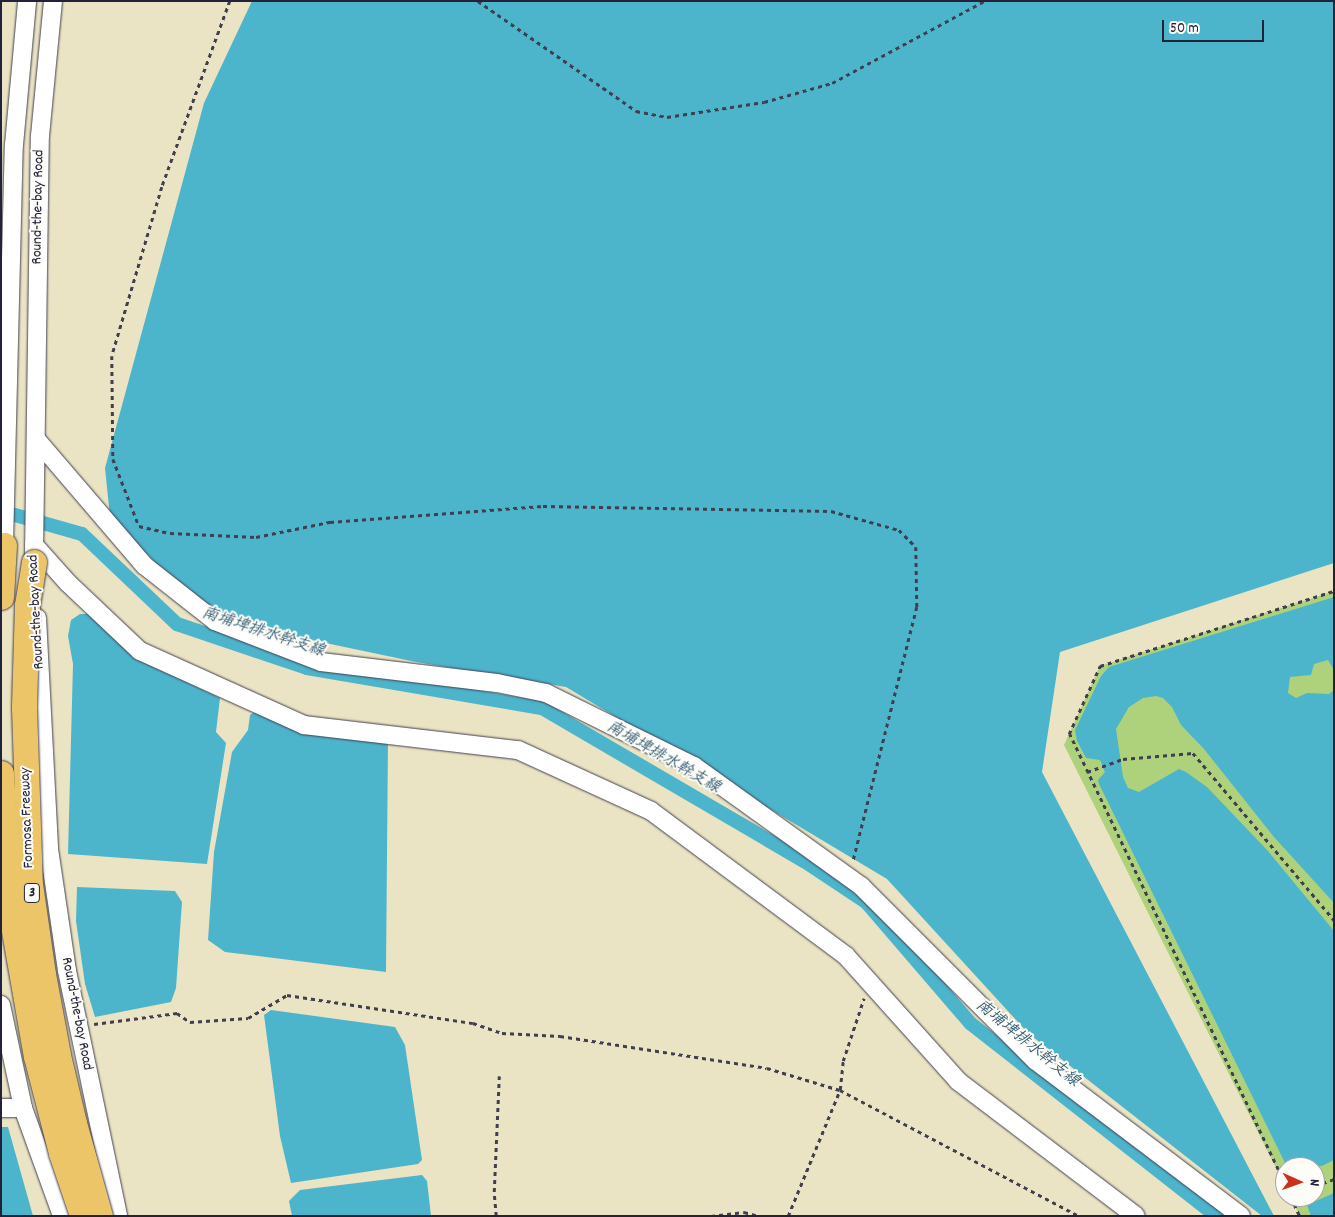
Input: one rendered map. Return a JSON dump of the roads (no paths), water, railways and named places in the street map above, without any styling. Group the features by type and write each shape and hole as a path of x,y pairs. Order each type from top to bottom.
{"highway":[{"path":"1,598 3,539"},
{"name":"Formosa Freeway","path":"34,550 27,605 24,706 30,884 43,974 58,1054 74,1124 100,1216"},
{"name":"Formosa Freeway","path":"1,773 9,902 36,1056 61,1153 83,1216"}],"street":[{"path":"1,284 5,144 20,1"},
{"name":"Round-the-bay Road","path":"3,539 14,145 27,1"},
{"name":"Round-the-bay Road","path":"53,1 40,136 34,550 49,850 67,972 118,1216"},
{"path":"36,439 145,566 215,621 321,662 497,683 546,693 694,766 860,886 1036,1061 1241,1216"},
{"path":"34,550 140,651 304,725 518,750 651,811 846,956 958,1081 1136,1216"},
{"path":"1,1005 23,1108 62,1216"},
{"path":"7,1036 78,1026"},
{"path":"1,1108 23,1108"}],"water":[{"path":"252,1 1334,1 1334,563 1060,652 1042,772 1274,1216 1262,1216 1028,1033 887,879 566,687 416,662 211,619 110,517 105,468 204,103"},
{"path":"1334,597 1334,670 1328,660 1314,664 1311,675 1290,677 1288,693 1296,698 1307,693 1329,694 1334,690 1334,903 1274,837 1204,749 1181,725 1172,707 1163,698 1156,696 1143,698 1129,707 1116,729 1123,777 1128,788 1139,792 1179,769 1186,772 1207,787 1268,851 1334,931 1334,1160 1325,1164 1325,1157 1282,1157 1099,784 1098,780 1105,772 1100,760 1086,758 1077,741 1075,730 1101,676 1109,667"},
{"path":"80,614 92,614 142,661 220,698 216,732 226,743 207,864 68,854 73,664 68,636 71,620"},
{"path":"256,711 388,741 386,972 225,952 208,940 214,852 232,752 248,730 250,715"},
{"path":"77,887 175,891 182,902 176,988 171,1002 95,1017 85,984 76,921"},
{"path":"271,1010 395,1027 405,1045 422,1160 418,1164 291,1183 280,1136 264,1015"},
{"path":"1,1127 8,1127 33,1216 1,1216"},
{"path":"422,1175 427,1181 431,1216 292,1216 289,1201 300,1190"},
{"path":"1334,1193 1334,1216 1311,1216 1308,1207 1325,1207 1325,1197"}],"waterway":[{"name":"南埔埤排水幹支線","path":"1,511 82,534 177,624 307,668 542,708 804,861 866,902 970,1023 1216,1216"}]}
